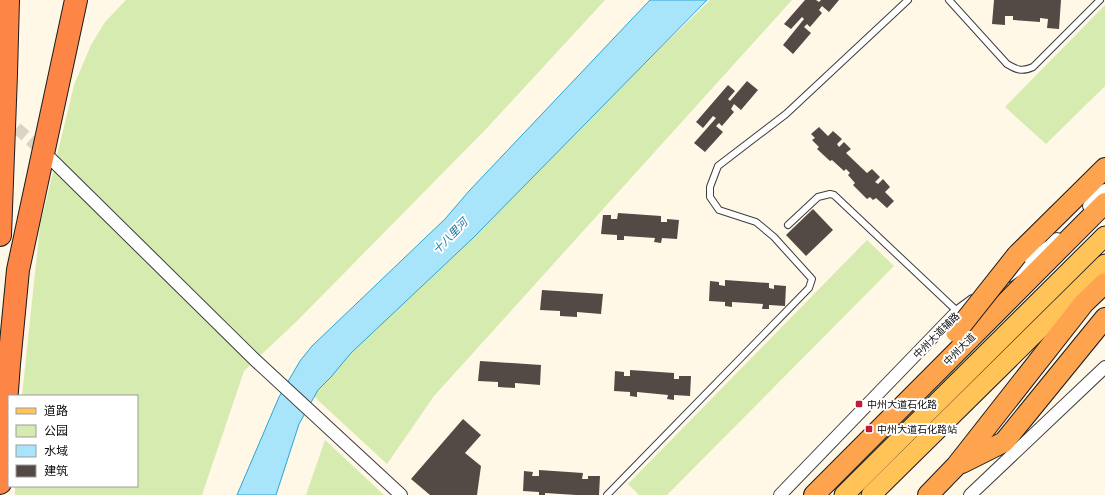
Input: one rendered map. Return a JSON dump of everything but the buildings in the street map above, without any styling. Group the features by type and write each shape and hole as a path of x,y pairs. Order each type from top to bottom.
{"highway":[{"path":"0,235 8,0"},
{"path":"0,483 18,270 76,0"},
{"path":"60,74 91,0"},
{"path":"912,396 956,332 1017,255 1105,168"},
{"name":"中州大道","path":"814,495 1105,203"},
{"path":"928,495 956,466 1084,304 1105,283"},
{"path":"956,466 1004,442 1105,318"},
{"path":"0,388 9,364"}],"main road":[{"path":"844,495 1105,236"},
{"path":"871,495 1105,264"}],"street":[{"path":"52,159 255,360 401,495"},
{"name":"中州大道辅路","path":"780,495 958,312 1051,245 1105,190"},
{"path":"970,495 1105,367"}],"lane":[{"path":"607,495 808,288 812,279 774,237 756,222 719,210 710,197 710,187 718,166 786,114 908,0"},
{"path":"948,0 1007,64 1018,70 1025,71 1033,67 1100,0"},
{"path":"788,225 818,197 830,194 834,195 958,312"}],"green space":[{"path":"126,0 605,0 487,128 297,321 244,371 202,495 15,495 15,487 138,487 138,395 22,395 40,226 74,85 91,45 105,22"},
{"path":"710,0 792,0 434,396 387,464 308,391"},
{"path":"1105,5 1105,86 1046,144 1005,107"},
{"path":"867,240 894,266 667,495 639,495 628,484"},
{"path":"325,440 384,495 306,495"}],"water":[{"name":"十八里河","path":"650,0 707,0 473,238 351,353 318,390 299,424 276,495 237,495 279,397 300,361 312,346 445,219 469,191"}],"tunnel":[{"path":"3,116 46,154"}],"place":[{"name":"中州大道石化路","path":"859,404"},
{"name":"中州大道石化路站","path":"869,429"}]}
